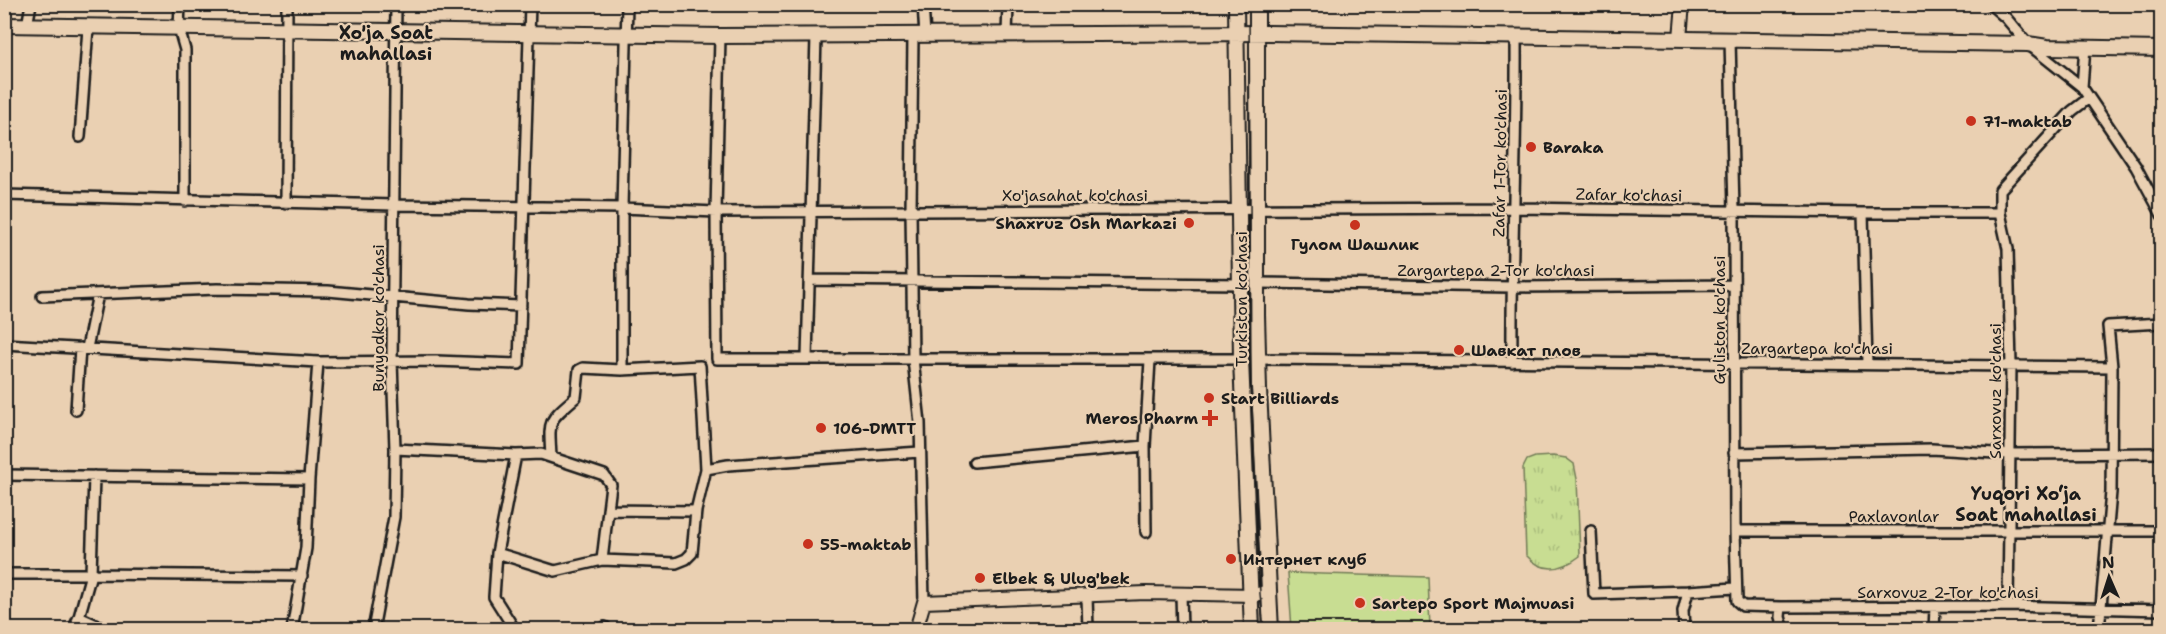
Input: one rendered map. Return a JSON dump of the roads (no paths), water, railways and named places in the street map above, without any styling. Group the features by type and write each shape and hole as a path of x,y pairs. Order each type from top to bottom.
{"main road":[{"name":"Turkiston ko'chasi","path":"1236,4 1241,284 1240,359 1252,630"},
{"name":"Turkiston ko'chasi","path":"1257,4 1258,359 1271,630"},
{"path":"4,25 287,31 816,37 1257,33 2028,44 2047,47 2162,49"}],"street":[{"path":"27,26 31,4"},
{"path":"180,4 179,29 185,50 185,201"},
{"path":"286,203 287,4"},
{"name":"Bunyodkor ko'chasi","path":"373,630 394,517 392,296 396,4"},
{"path":"4,344 318,362 519,364 530,4"},
{"path":"622,370 622,208 627,4"},
{"path":"916,630 924,602 920,423 913,359 911,210 919,36 923,4"},
{"path":"1007,35 1008,4"},
{"path":"1680,38 1683,4"},
{"path":"1990,4 2006,18 2028,44 2082,87 2144,181 2162,215"},
{"path":"80,137 87,28"},
{"path":"720,36 716,212 717,359 1240,359"},
{"name":"Zafar 1-Tor ko'chasi","path":"1512,362 1511,287 1517,134 1516,36"},
{"path":"807,358 816,37"},
{"name":"Guliston ko'chasi","path":"1730,39 1734,211 1734,531 1737,602"},
{"path":"2082,87 2085,47"},
{"path":"2000,213 2000,190 2072,111 2089,98"},
{"name":"Xo'jasahat ko'chasi","path":"4,195 716,212 1257,210"},
{"name":"Zafar ko'chasi","path":"1257,210 1514,208 2000,213"},
{"path":"1863,213 1867,363"},
{"name":"Sarxovuz ko'chasi","path":"2000,213 2008,249 2011,365 2008,606"},
{"path":"810,280 1241,284"},
{"name":"Zargartepa 2-Tor ko'chasi","path":"1257,284 1511,287 1734,285"},
{"path":"42,296 217,289 328,291 521,306"},
{"path":"76,410 84,348 98,294"},
{"path":"2099,630 2112,453 2112,366 2108,326 2162,323"},
{"name":"Zargartepa ko'chasi","path":"1258,359 2112,366"},
{"path":"1146,532 1144,446 1150,360"},
{"path":"292,630 306,548 318,362"},
{"path":"496,553 555,571 602,560 676,562 686,560 692,553 696,511 706,469 700,366 622,370 583,368 579,370 576,397 553,418 550,427 551,457"},
{"path":"974,462 1144,446"},
{"path":"395,449 516,455 541,454 604,475 611,485 602,560"},
{"path":"1734,453 1932,449 2010,454 2162,453"},
{"path":"706,469 729,465 920,452"},
{"path":"515,630 494,597 496,553 516,455"},
{"path":"4,475 309,479"},
{"path":"73,630 91,574 94,476"},
{"path":"608,510 696,511"},
{"path":"1591,531 1594,594 1735,588"},
{"name":"Paxlavonlar","path":"1734,531 2162,531"},
{"path":"4,574 302,576"},
{"path":"924,602 1087,596 1250,594 1268,591"},
{"path":"1684,630 1683,611 1688,591"},
{"path":"1181,594 1182,630"},
{"path":"1087,596 1088,630"},
{"name":"Sarxovuz 2-Tor ko'chasi","path":"1737,602 1743,606 1781,607 2008,606 2162,610"},
{"path":"1781,607 1780,617 1784,630"},
{"path":"1934,630 1935,607"},
{"path":"79,617 108,630"}],"tram line":[{"path":"1249,4 1251,381 1260,594 1264,630"}],"place":[{"name":"71-maktab","path":"1971,121"},
{"name":"Baraka","path":"1531,147"},
{"name":"Shaxruz Osh Markazi","path":"1189,223"},
{"name":"Гулом Шашлик","path":"1355,225"},
{"name":"Шавкат плов","path":"1459,350"},
{"name":"Start Billiards","path":"1209,398"},
{"name":"Meros Pharm","path":"1210,418"},
{"name":"106-DMTT","path":"821,428"},
{"name":"55-maktab","path":"808,544"},
{"name":"Интернет клуб","path":"1231,559"},
{"name":"Elbek & Ulug'bek","path":"980,578"},
{"name":"Sartepo Sport Majmuasi","path":"1360,603"}],"district":[{"name":"Xo'ja Soat mahallasi","path":"386,43"},
{"name":"Yuqori Xo‘ja Soat mahallasi","path":"2026,504"}]}
